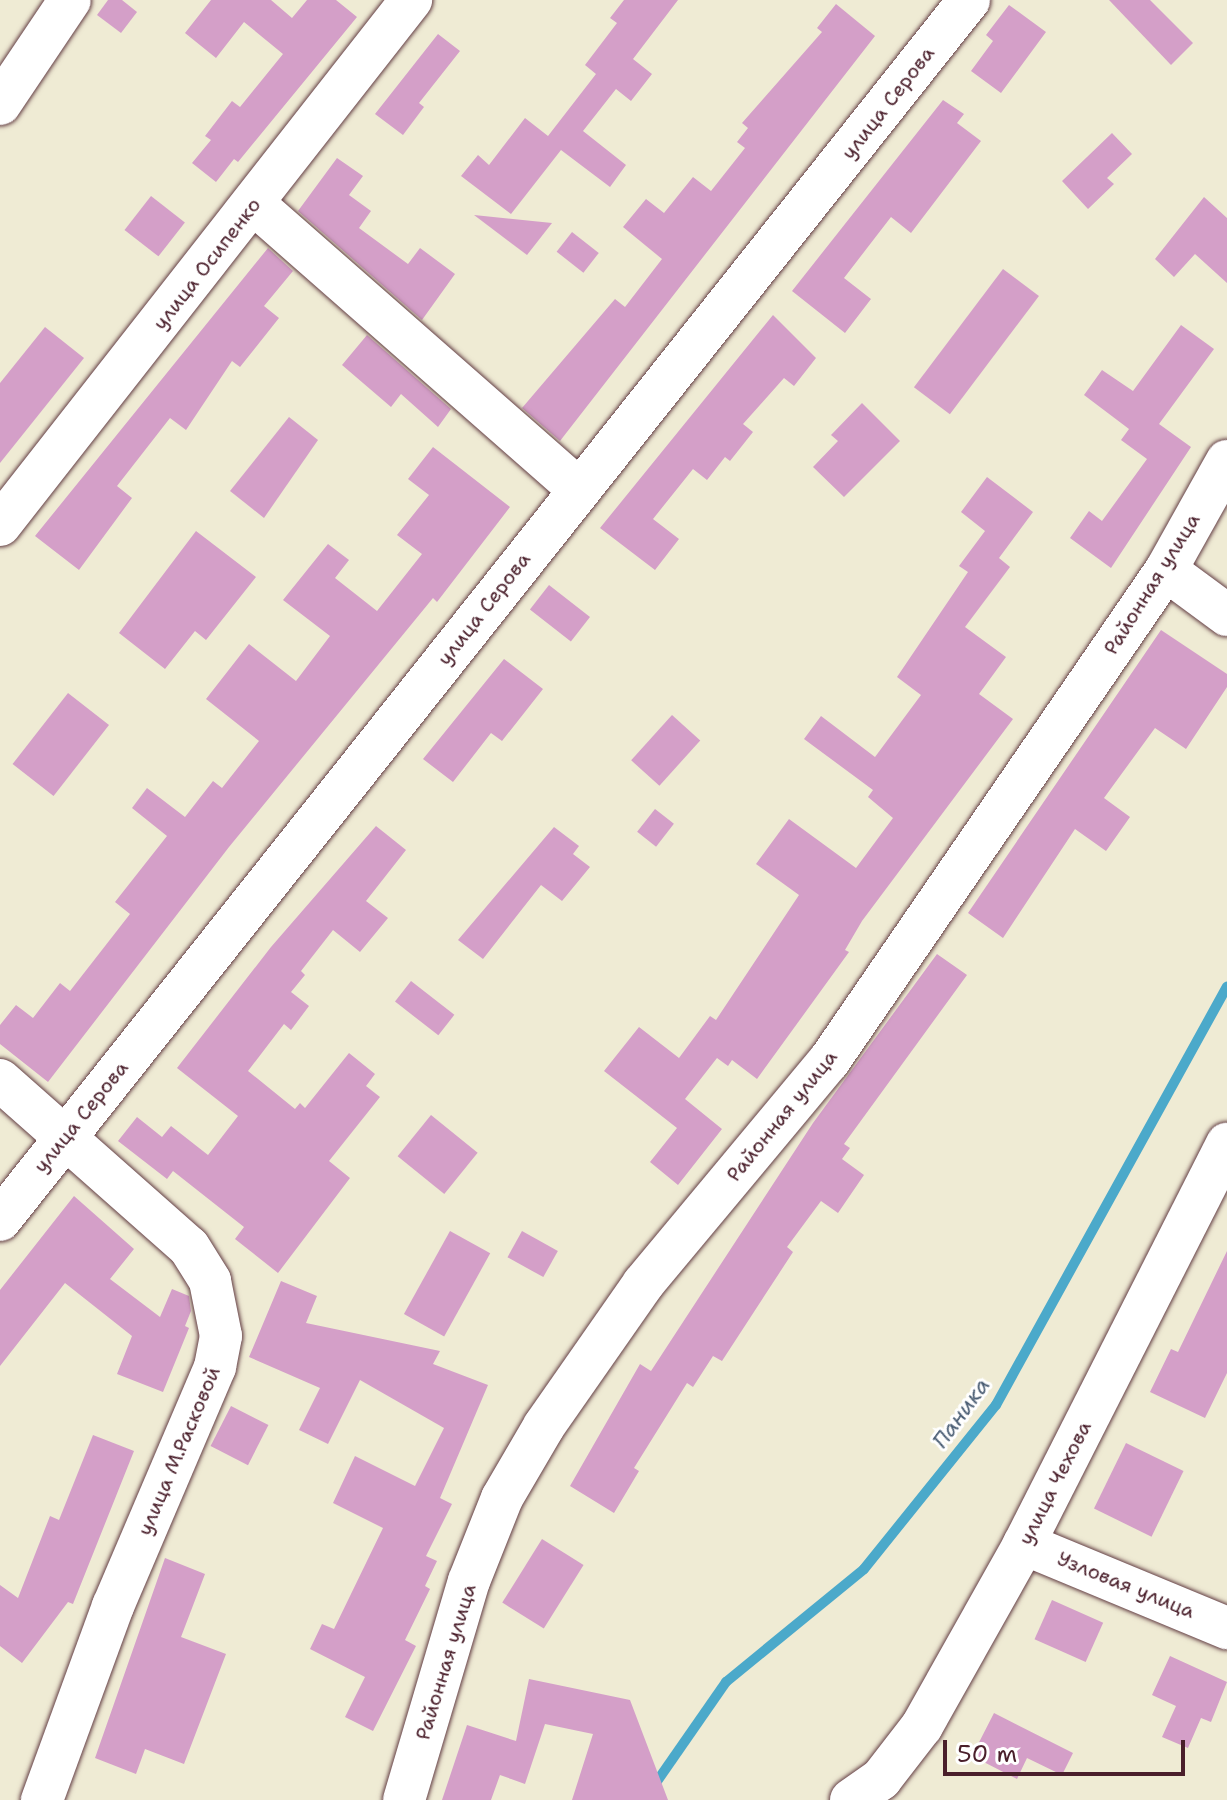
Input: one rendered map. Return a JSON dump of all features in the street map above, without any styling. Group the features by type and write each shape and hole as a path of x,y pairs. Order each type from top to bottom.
{"street":[{"path":"0,104 70,0"},
{"name":"улица Осипенко","path":"0,525 411,0"},
{"name":"улица Серова","path":"0,1220 969,0"},
{"path":"254,204 578,489"},
{"name":"Районная улица","path":"404,1800 469,1581 502,1498 544,1426 643,1284 829,1061 1166,570 1227,461"},
{"path":"1166,570 1227,615"},
{"name":"улица М.Расковой","path":"0,1080 189,1247 210,1281 221,1336 215,1367 113,1606 42,1800"},
{"name":"улица Чехова","path":"851,1800 881,1779 922,1726 1024,1544 1227,1143"},
{"name":"Узловая улица","path":"1024,1544 1227,1628"}],"building":[{"path":"108,0 122,0 137,12 121,33 97,15"},
{"path":"211,0 271,0 292,18 307,0 336,0 357,17 238,162 234,159 216,182 192,163 211,140 205,136 232,101 240,107 283,54 244,22 216,58 185,33"},
{"path":"624,0 678,0 633,59 652,74 631,101 616,89 583,131 626,165 610,187 561,150 511,214 461,176 478,155 489,165 525,118 548,136 596,74 585,65 617,23 610,18"},
{"path":"1109,0 1150,0 1193,43 1171,65"},
{"path":"836,4 875,36 560,441 522,408 615,299 625,307 662,259 623,227 646,199 664,213 693,177 711,191 745,148 737,142 748,128 742,123 822,32 817,28"},
{"path":"1009,5 1046,32 1001,93 971,71 993,41 986,35"},
{"path":"438,34 460,51 419,103 424,107 403,135 375,114"},
{"path":"943,100 964,114 957,123 981,141 911,233 891,217 844,278 871,299 845,333 792,291"},
{"path":"1112,133 1132,154 1107,178 1114,184 1088,209 1062,181"},
{"path":"337,158 363,176 349,195 371,211 359,228 408,264 420,248 455,274 422,320 298,211"},
{"path":"151,196 185,222 158,256 125,230"},
{"path":"1204,197 1227,218 1227,283 1195,254 1174,277 1155,259"},
{"path":"474,215 552,223 527,255"},
{"path":"572,232 599,253 583,273 557,252"},
{"path":"268,248 293,271 264,306 279,318 240,367 232,361 186,430 170,418 117,486 132,498 79,570 35,536"},
{"path":"1003,269 1039,296 950,414 914,387"},
{"path":"773,315 816,358 794,386 784,378 743,424 753,432 730,461 725,457 707,480 693,469 653,519 679,539 655,570 600,528"},
{"path":"1181,325 1214,349 1159,424 1191,447 1111,568 1070,538 1089,511 1102,521 1147,459 1121,440 1129,429 1084,395 1102,370 1133,391"},
{"path":"45,327 84,358 0,463 0,383"},
{"path":"367,335 451,409 438,427 401,394 391,407 342,365"},
{"path":"862,403 900,441 844,497 813,467 838,441 831,435"},
{"path":"289,417 318,440 264,518 230,491"},
{"path":"433,447 510,507 437,602 433,598 229,847 48,1082 0,1044 0,1025 16,1005 33,1018 60,983 70,991 130,914 115,902 167,836 132,808 147,788 185,817 213,781 222,788 259,741 206,699 249,644 296,681 330,636 283,600 328,544 349,560 335,578 377,611 422,554 397,535 429,495 408,479"},
{"path":"987,477 1033,512 999,558 1010,567 965,627 1006,657 979,694 1013,719 862,921 845,950 849,952 757,1079 732,1060 728,1066 717,1058 685,1099 722,1129 678,1185 650,1162 677,1128 604,1071 639,1027 679,1058 710,1016 716,1020 799,895 756,864 789,819 856,868 893,818 868,797 873,790 804,739 821,716 875,757 921,695 897,677 968,572 959,566 985,531 961,512"},
{"path":"196,531 256,577 206,640 195,631 165,669 119,633"},
{"path":"549,585 590,617 571,641 530,609"},
{"path":"1161,630 1227,674 1227,687 1186,749 1155,728 1104,798 1130,817 1106,851 1075,829 1003,938 968,913"},
{"path":"504,659 543,689 502,741 491,733 453,782 423,759"},
{"path":"68,693 109,725 54,796 13,764"},
{"path":"672,715 700,740 659,786 631,760"},
{"path":"655,809 674,824 656,847 637,832"},
{"path":"376,826 406,850 366,901 388,918 360,952 333,930 301,971 305,975 291,992 309,1006 291,1030 284,1024 248,1071 295,1109 300,1103 305,1108 349,1053 375,1074 366,1086 380,1097 329,1161 350,1178 278,1273 235,1239 244,1227 173,1171 167,1179 118,1141 137,1117 162,1137 171,1126 208,1155 238,1116 177,1068 271,947"},
{"path":"554,827 579,846 573,854 590,867 562,901 541,885 483,959 458,940"},
{"path":"937,954 967,975 844,1144 850,1148 842,1159 864,1175 838,1213 821,1201 787,1247 793,1252 722,1361 713,1356 693,1387 687,1383 634,1468 639,1471 614,1513 570,1486 640,1364 651,1371 813,1123"},
{"path":"411,981 454,1015 438,1035 395,1001"},
{"path":"431,1115 478,1153 444,1194 398,1156"},
{"path":"74,1196 134,1249 110,1279 160,1317 172,1289 189,1296 191,1311 185,1326 189,1328 163,1392 117,1374 132,1336 65,1283 0,1366 0,1290"},
{"path":"450,1231 490,1253 444,1336 404,1314"},
{"path":"522,1231 558,1251 543,1277 507,1257"},
{"path":"1227,1251 1227,1373 1205,1418 1150,1392 1171,1349 1178,1352"},
{"path":"281,1281 317,1296 306,1323 440,1351 433,1364 488,1385 440,1498 452,1504 426,1556 437,1561 425,1586 430,1589 405,1640 416,1646 373,1731 345,1717 365,1677 310,1649 322,1624 334,1629 383,1528 333,1503 355,1456 415,1486 444,1428 360,1380 328,1444 299,1430 320,1388 249,1357"},
{"path":"231,1406 268,1425 248,1465 211,1446"},
{"path":"93,1435 134,1451 73,1604 68,1602 22,1663 0,1646 0,1585 18,1598 50,1516 59,1520"},
{"path":"1126,1443 1184,1471 1152,1537 1094,1509"},
{"path":"542,1539 584,1565 544,1629 502,1603"},
{"path":"165,1558 205,1574 181,1637 226,1654 184,1764 145,1749 136,1774 95,1758"},
{"path":"1052,1600 1103,1623 1086,1662 1035,1639"},
{"path":"1170,1656 1227,1682 1211,1722 1201,1718 1188,1748 1162,1737 1176,1706 1152,1695"},
{"path":"529,1679 630,1700 668,1800 572,1800 593,1734 545,1724 525,1784 500,1775 491,1800 442,1800 467,1725 516,1741"},
{"path":"994,1713 1073,1753 1062,1775 1027,1758 1017,1779 972,1756"}],"waterway":[{"name":"Паника","path":"644,1800 726,1682 864,1569 996,1405 1227,986"}]}
